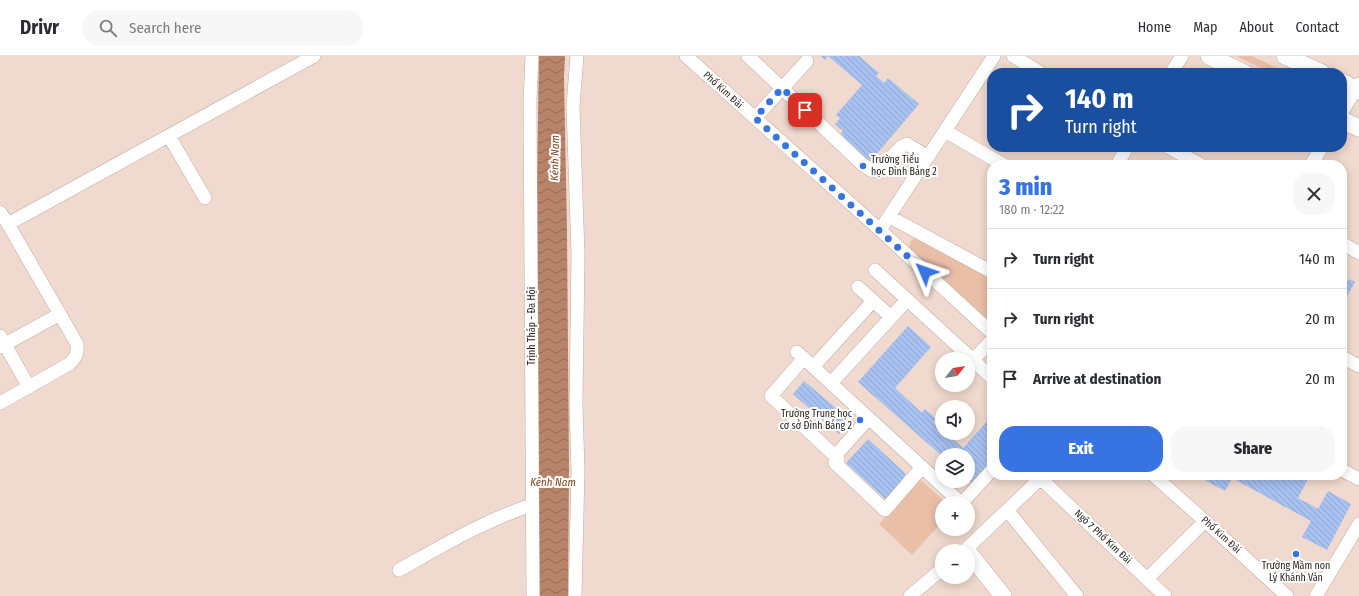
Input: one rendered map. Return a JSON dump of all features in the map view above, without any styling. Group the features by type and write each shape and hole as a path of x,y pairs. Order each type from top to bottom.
{"main road":[{"path":"1209,56 1234,68"},
{"path":"1286,56 1311,68"},
{"path":"1347,122 1359,128"},
{"path":"975,562 1003,596"}],"street":[{"path":"8,224 314,56"},
{"name":"Trịnh Tháp - Đa Hội","path":"532,56 530,101 533,596"},
{"path":"575,596 578,471 576,405 578,254 574,106 578,56"},
{"name":"Phố Kim Đài","path":"686,56 987,328"},
{"path":"748,56 862,164 871,170 878,171 902,146 907,144 928,157"},
{"path":"880,230 890,217 994,56"},
{"path":"1014,56 1033,68"},
{"path":"1174,68 1182,56"},
{"path":"755,118 808,61"},
{"path":"1347,102 1354,87"},
{"path":"945,131 995,160"},
{"path":"169,136 205,198"},
{"path":"1177,152 1192,160"},
{"path":"0,212 77,344 78,352 69,364 0,403"},
{"path":"890,217 987,269"},
{"path":"1347,246 1359,253"},
{"path":"874,270 964,352"},
{"path":"858,287 891,317"},
{"path":"831,383 907,300"},
{"path":"873,301 805,359 771,396 835,456 838,459 835,463 885,510 922,467"},
{"path":"29,387 2,343 60,314"},
{"path":"975,358 987,345"},
{"path":"805,359 953,496"},
{"path":"1347,360 1359,366"},
{"path":"975,362 987,373"},
{"path":"835,456 869,418"},
{"path":"1347,473 1359,479"},
{"path":"968,496 987,475"},
{"path":"973,544 1039,480"},
{"name":"Ngõ 7 Phố Kim Đài","path":"1045,480 1165,596"},
{"name":"Phố Kim Đài","path":"1159,480 1288,596"},
{"path":"399,570 482,524 510,512 532,505"},
{"path":"1007,510 1077,596"},
{"path":"1147,579 1205,520"},
{"path":"1316,596 1359,524"},
{"path":"910,596 935,575"}],"shaded area":[{"path":"1236,56 1252,56 1277,68 1261,68"},
{"path":"916,237 987,274 987,320 912,253 909,246 911,241"},
{"path":"920,479 938,496 935,496 935,530 912,555 879,524"}],"water":[{"name":"Kênh Nam","path":"539,56 565,56 564,77 569,470 568,596 538,596 536,242"}],"building":[{"path":"821,56 828,56 825,60"},
{"path":"828,56 859,56 879,73 876,76 884,83 888,78 919,104 870,162 866,159 860,166 833,143 843,131 835,124 840,118 836,115 862,85"},
{"path":"1349,279 1355,282 1347,296 1347,282"},
{"path":"908,326 931,347 895,388 922,413 925,409 935,418 933,422 935,424 935,440 954,440 963,448 935,448 935,450 858,382"},
{"path":"804,381 850,420 839,434 793,394"},
{"path":"987,422 987,471 975,484 975,448 963,448 970,440 975,440 975,435"},
{"path":"868,439 906,474 904,476 907,480 887,501 846,463"},
{"path":"1205,480 1231,480 1225,491"},
{"path":"1236,480 1307,480 1298,498 1318,509 1328,491 1351,504 1327,550 1302,537 1311,521"}],"place":[{"name":"Trường Tiểu học Đình Bảng 2","path":"863,166"},
{"name":"Trường Trung học cơ sở Đình Bảng 2","path":"860,420"},
{"name":"Trường Mầm non Lý Khánh Văn","path":"1296,554"}],"route":[{"path":"805,110 782,88 755,118 925,272"}]}
